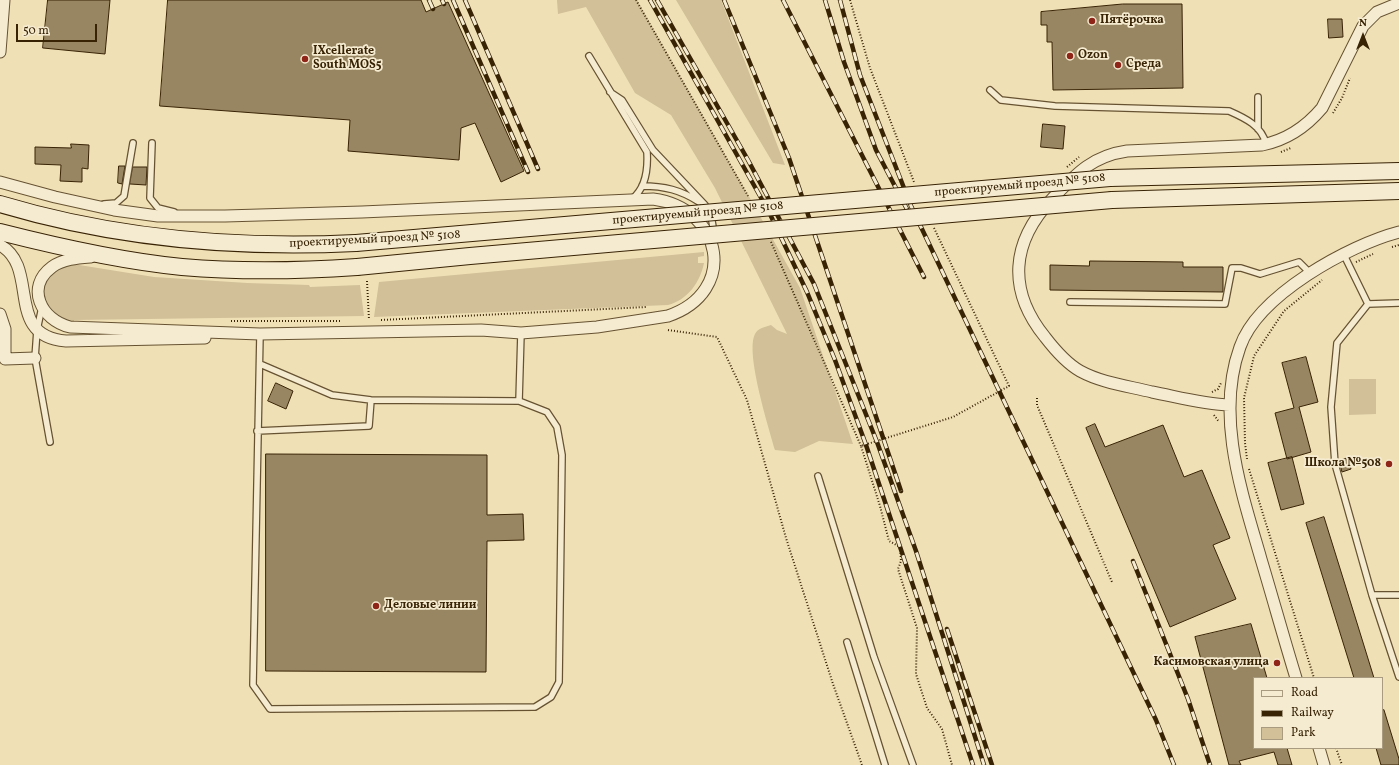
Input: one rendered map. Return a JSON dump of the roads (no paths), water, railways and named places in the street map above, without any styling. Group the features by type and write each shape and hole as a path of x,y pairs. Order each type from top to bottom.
{"main road":[{"name":"проектируемый проезд № 5108","path":"0,204 28,213 122,233 235,245 298,246 356,243 1110,178 1399,171"},
{"name":"проектируемый проезд № 5108","path":"0,232 42,243 107,256 181,267 300,271 1112,200 1399,191"}],"street":[{"path":"0,52 4,0"},
{"path":"1230,405 1210,404 1114,383 1089,376 1070,364 1050,344 1027,310 1021,292 1019,265 1024,240 1039,214 1075,175 1087,165 1100,158 1127,151 1266,144 1293,134 1314,118 1330,95 1363,26 1377,12 1399,3"},
{"path":"0,182 48,196 130,213 158,216 225,216 362,212 630,200 664,200 689,212 703,227 714,253 712,275 702,295 694,302 678,312 668,316 596,327 520,333 481,330 260,334 70,327 54,322 42,307 38,288 41,279 52,267 60,262 74,259 107,256"},
{"path":"0,200 28,213"},
{"path":"1296,677 1239,480 1233,451 1230,405 1237,356 1240,346 1247,333 1260,315 1287,290 1310,273 1343,253 1380,237 1399,232"},
{"path":"0,246 10,254 18,269 30,322 37,330 54,340 182,340 260,334"},
{"path":"0,314 5,329 5,359 35,358"},
{"path":"1319,749 1324,765"}],"lane":[{"path":"589,56 647,152 648,166 642,186 636,195 630,200"},
{"path":"990,90 1001,100 1056,106 1229,111 1248,120 1264,134 1266,144"},
{"path":"610,92 622,100 653,150 705,205 714,230 714,253"},
{"path":"1258,97 1258,129"},
{"path":"87,204 116,203 124,196 133,142"},
{"path":"152,143 150,193 152,203 158,208 190,215"},
{"path":"642,186 658,186 684,192 705,205"},
{"path":"1343,253 1368,304"},
{"path":"1070,302 1225,304 1232,268 1240,268 1260,274 1299,262 1310,273"},
{"path":"1399,303 1368,304 1337,343 1331,407 1335,464 1372,595 1399,677"},
{"path":"42,307 37,330 35,358 50,442"},
{"path":"519,401 520,333"},
{"path":"260,334 253,685 270,709 535,707 551,697 559,682 562,455 557,428 547,412 519,401 371,400 332,395 260,364"},
{"path":"257,431 369,426 371,400"},
{"path":"818,476 874,657 913,765"},
{"path":"1372,595 1399,595"},
{"path":"847,642 885,765"}],"railway":[{"path":"429,0 433,9"},
{"path":"442,0 444,4"},
{"path":"453,0 528,172"},
{"path":"465,0 538,169"},
{"path":"650,0 769,212 807,292 835,360 866,445 973,765"},
{"path":"657,0 748,160 814,284 877,442 916,551 984,765"},
{"path":"724,0 789,158 901,491"},
{"path":"783,0 924,277"},
{"path":"825,0 844,62 876,150 909,213"},
{"path":"840,0 860,75 911,206 1156,720 1174,765"},
{"path":"1133,561 1188,699 1210,765"},
{"path":"947,629 992,765"}],"place":[{"name":"Пятёрочка","path":"1092,21"},
{"name":"Ozon","path":"1070,56"},
{"name":"IXcellerate South MOS5","path":"305,59"},
{"name":"Среда","path":"1118,65"},
{"name":"Школа №508","path":"1389,464"},
{"name":"Деловые линии","path":"376,606"},
{"name":"Касимовская улица","path":"1277,663"}]}
